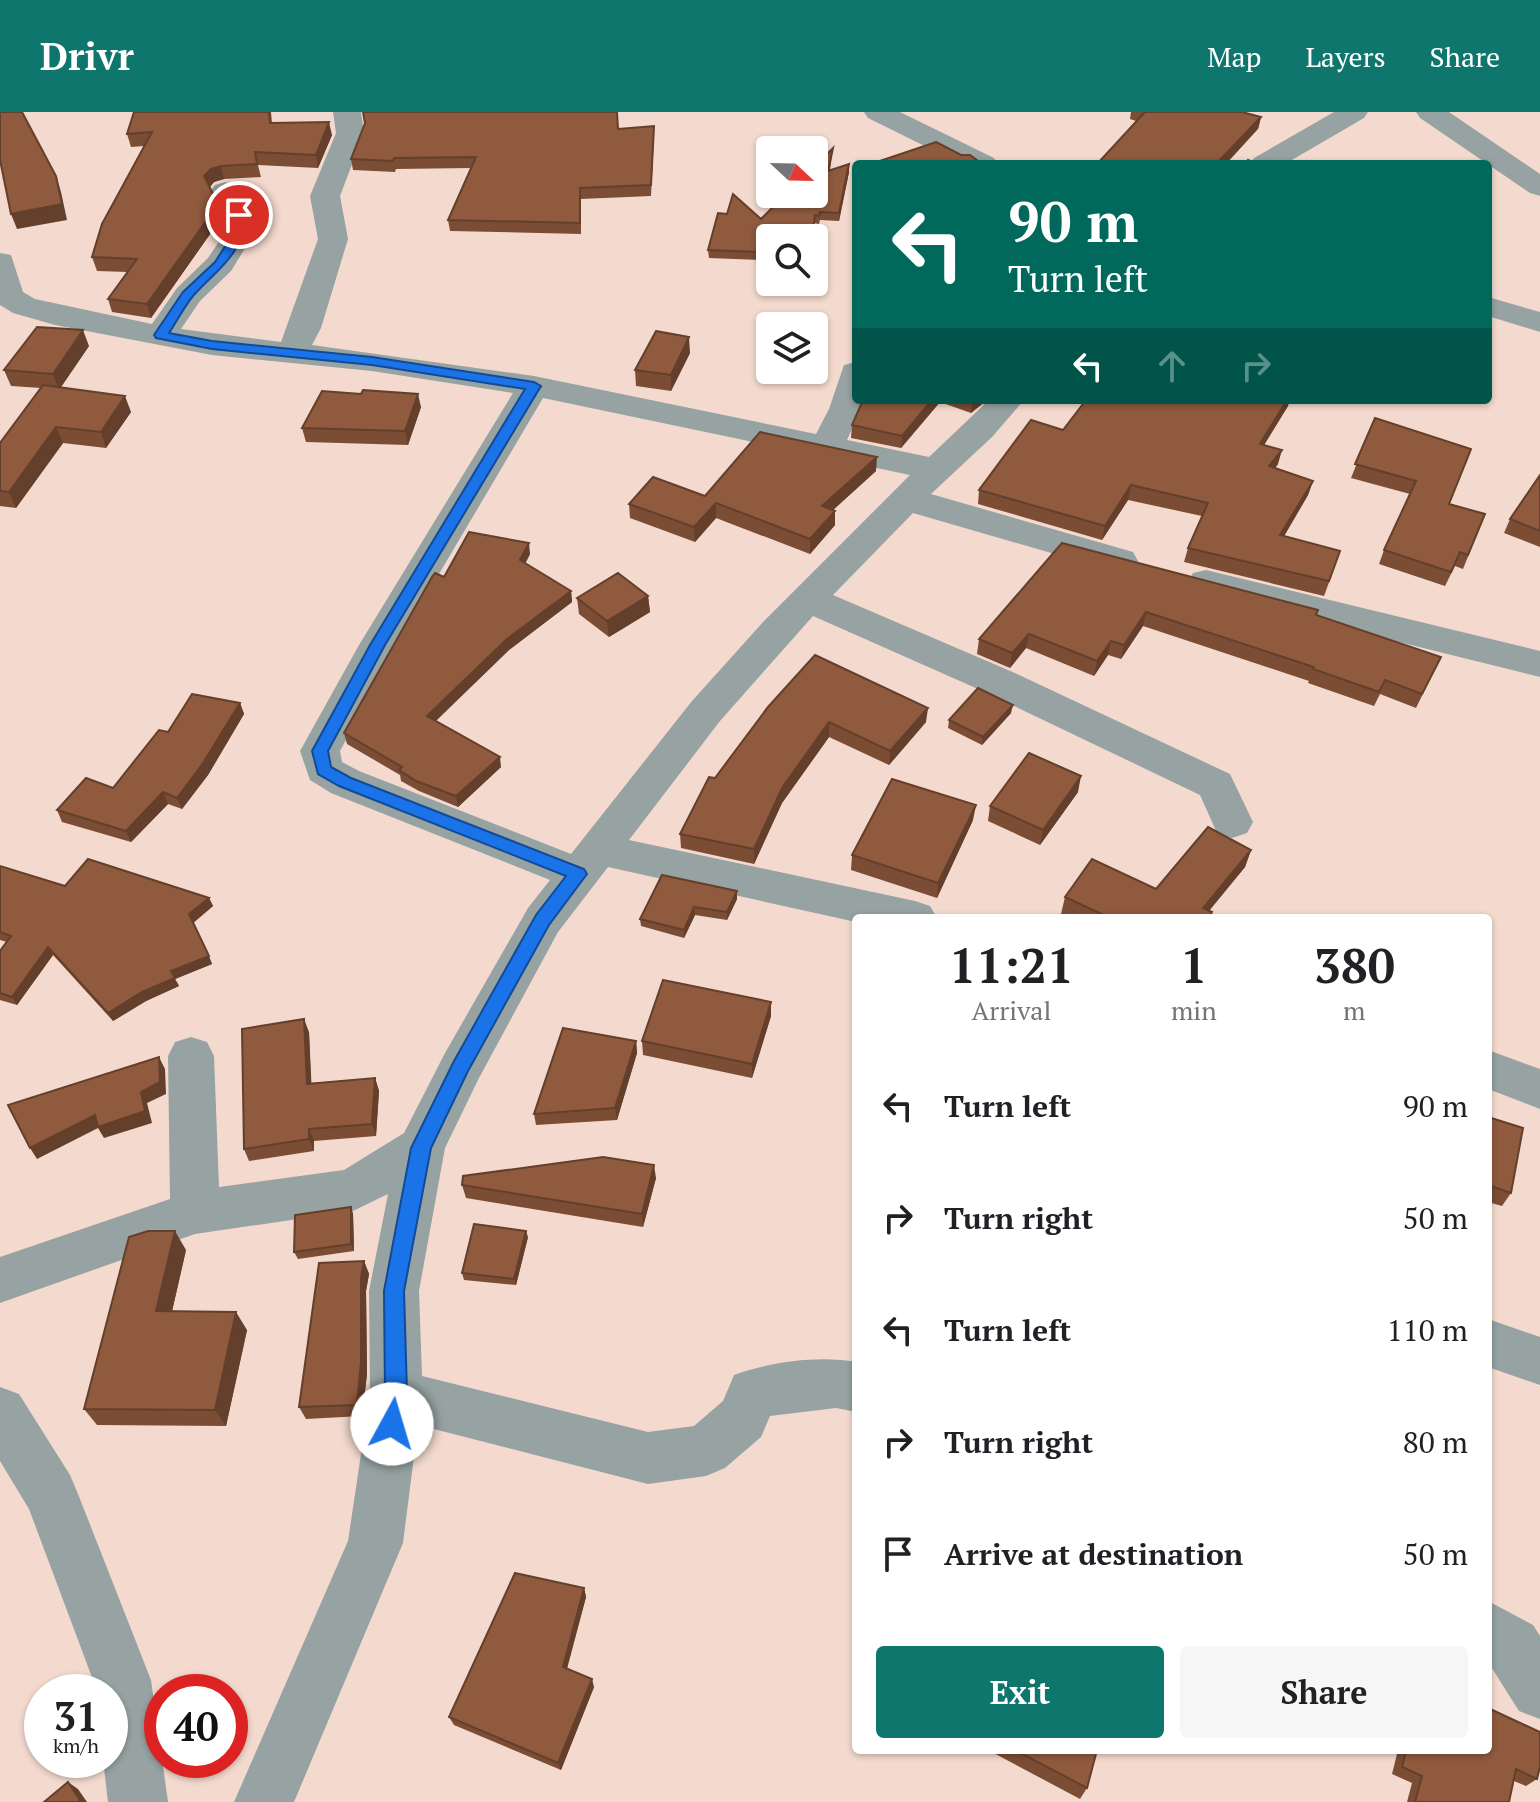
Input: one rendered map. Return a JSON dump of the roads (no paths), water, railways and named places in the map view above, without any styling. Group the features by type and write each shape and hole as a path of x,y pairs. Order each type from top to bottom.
{"street":[{"path":"292,353 305,328 333,239 325,196 346,149 350,133 347,112"},
{"path":"878,112 976,160"},
{"path":"1271,160 1354,112"},
{"path":"1430,112 1540,187"},
{"path":"161,335 188,295 220,264 237,237 239,215 225,191"},
{"path":"0,262 9,297 15,302 55,315 212,345 372,361 534,386 720,427 827,446 1162,571 1540,664"},
{"path":"1492,307 1540,322"},
{"path":"534,386 378,645 320,751 324,770 345,782 588,861 892,914"},
{"path":"827,446 846,409 852,387"},
{"path":"264,1802 375,1543 396,1394 394,1291 421,1148 461,1067 543,920 706,711 777,630 1003,404"},
{"path":"808,599 1001,683 1216,785 1232,822"},
{"path":"191,1056 195,1212"},
{"path":"1492,1071 1540,1089"},
{"path":"0,1280 195,1212 353,1190 421,1148"},
{"path":"1492,1344 1540,1361"},
{"path":"396,1394 648,1458 706,1450 742,1419 753,1393 836,1383 852,1386"},
{"path":"0,1412 51,1494 122,1680 138,1802"},
{"path":"1492,1632 1513,1645 1540,1690"}]}
